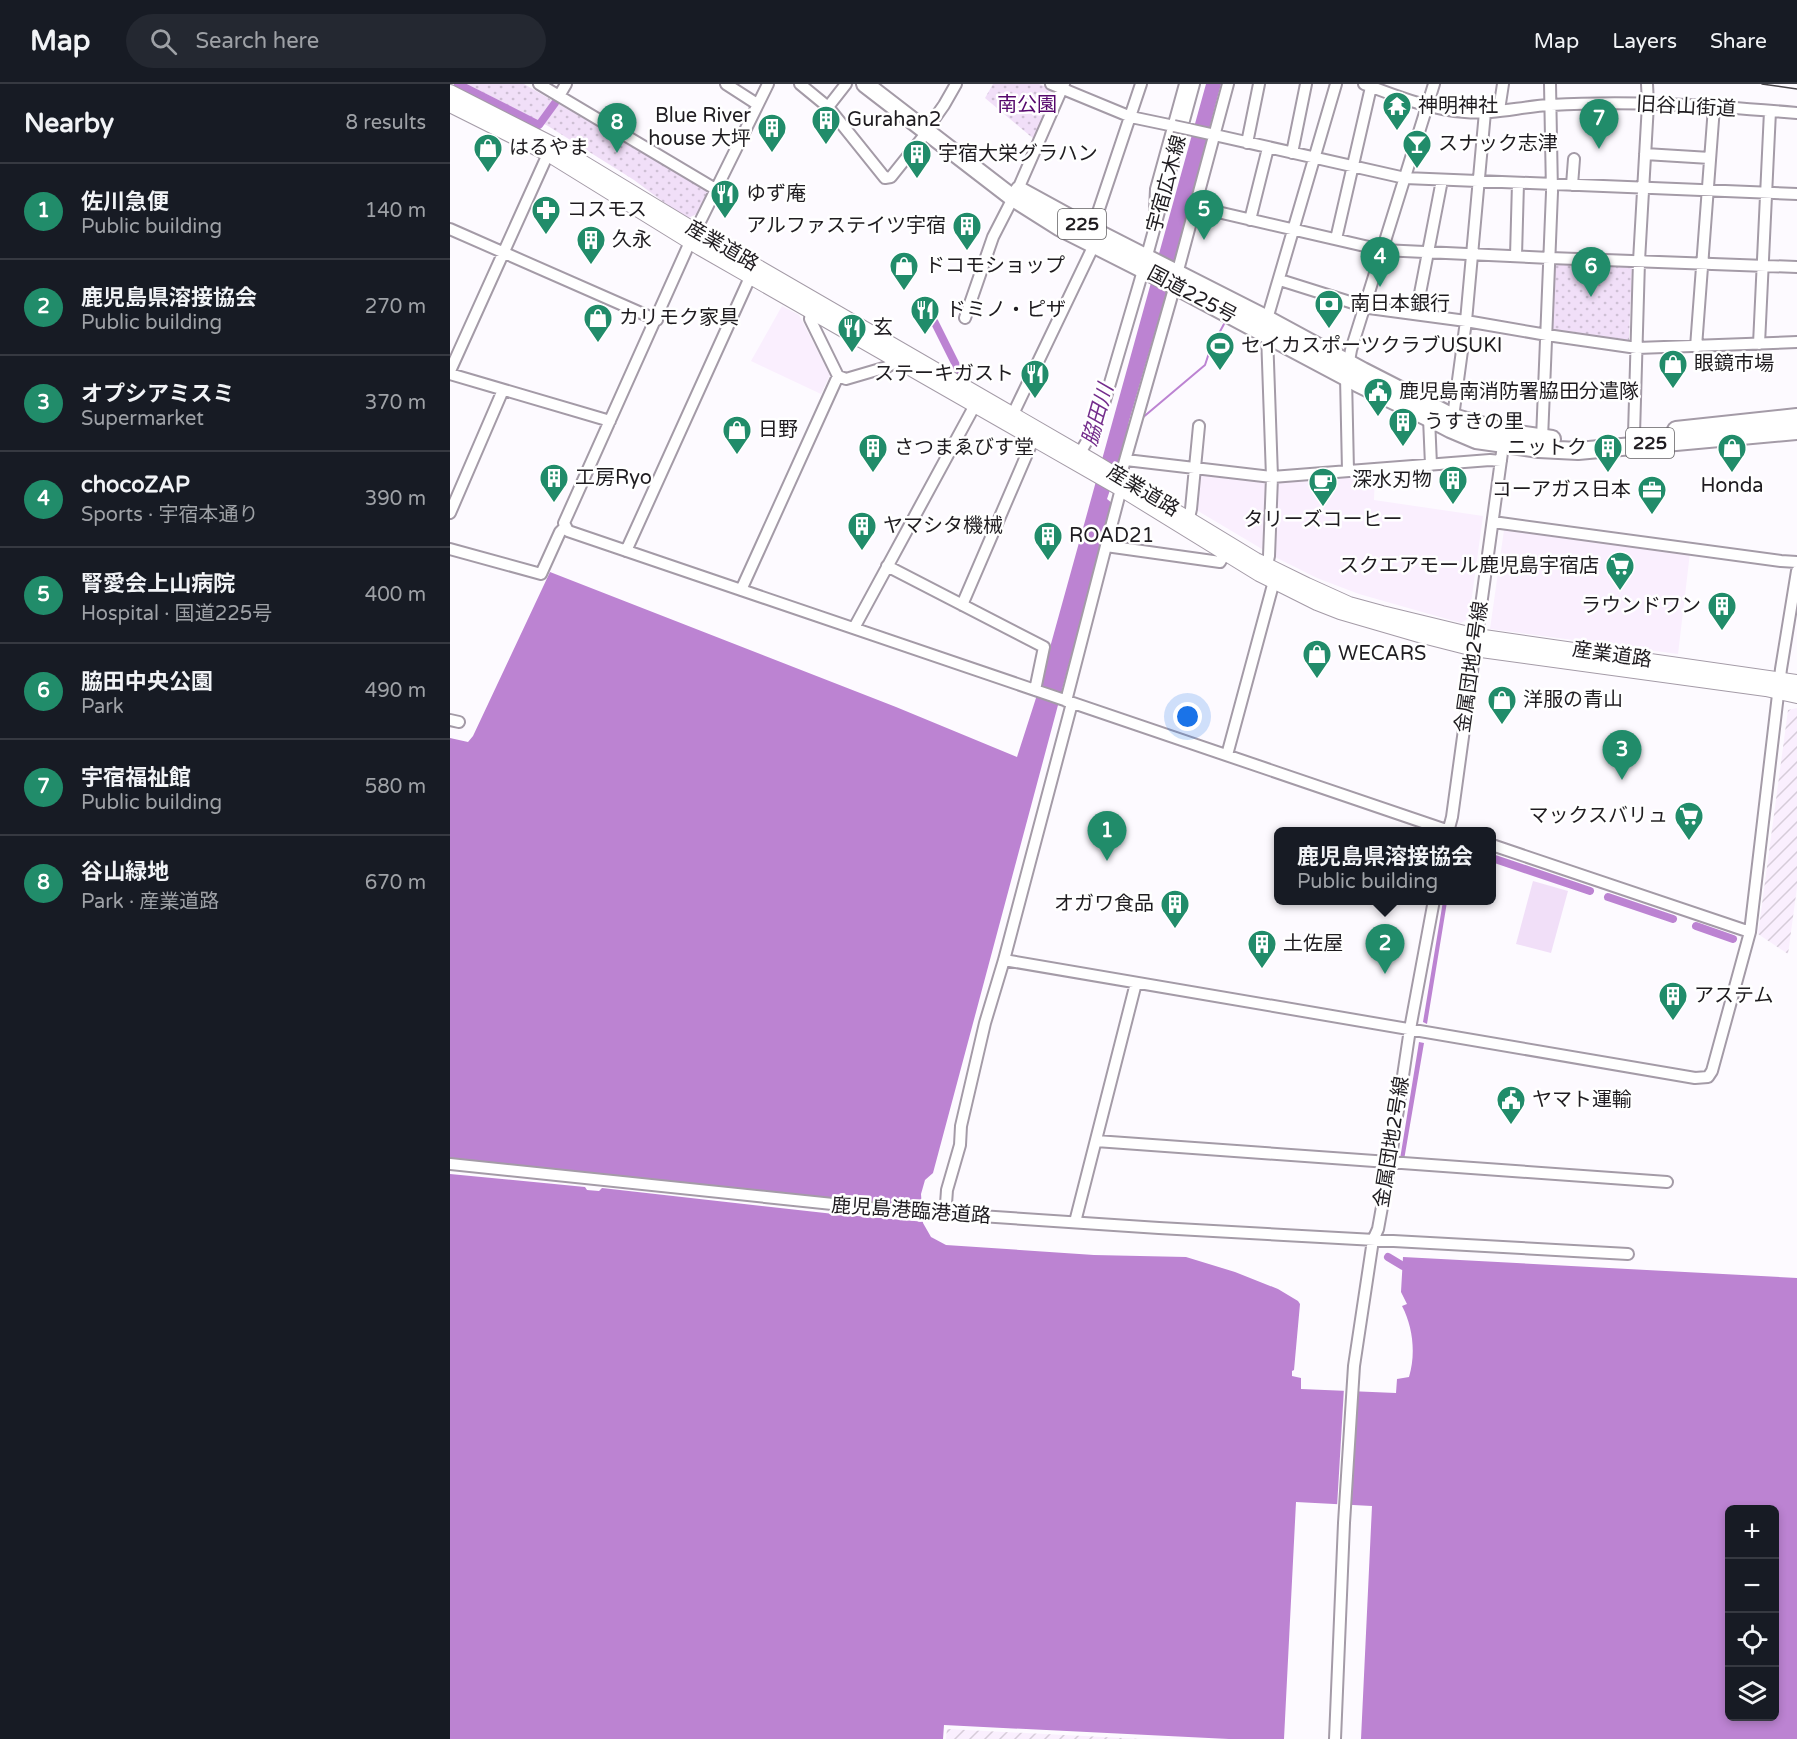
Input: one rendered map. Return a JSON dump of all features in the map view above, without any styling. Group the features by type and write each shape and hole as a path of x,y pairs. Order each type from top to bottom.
{"highway":[{"name":"国道225号","path":"865,84 930,127 1059,227 1093,237 1149,265 1267,326 1450,429 1476,440 1503,446 1578,451 1797,431"},
{"name":"国道225号","path":"883,84 930,127"},
{"name":"国道225号","path":"1347,370 1453,417 1503,446 1542,439 1579,441 1797,417"}],"main road":[{"name":"産業道路","path":"450,92 554,145 751,277 1033,440 1077,458"},
{"name":"産業道路","path":"450,105 548,154 1013,414 1225,553 1274,581 1340,612 1419,636 1779,686 1797,682"},
{"name":"産業道路","path":"1119,484 1189,518 1267,565 1306,585 1349,604 1415,622 1475,642"},
{"name":"産業道路","path":"1779,686 1797,696"}],"street":[{"path":"539,84 717,190"},
{"path":"559,96 566,84"},
{"path":"726,84 757,104"},
{"path":"450,549 541,574 560,532 565,527 564,523 693,237 768,84"},
{"path":"800,84 828,107 885,178 891,177 930,127 956,84"},
{"path":"828,107 846,84"},
{"path":"1050,84 1063,86 1131,117 1405,178 1797,194"},
{"path":"1013,414 1093,237 1141,84"},
{"path":"1158,215 1154,208 1156,189 1185,84"},
{"name":"宇宿広木線","path":"1077,458 1103,407 1149,265 1158,215 1194,84"},
{"path":"946,1204 947,1190 960,1145 960,1126 985,1023 1004,960 1106,546 1119,484 1174,279 1196,207 1212,135 1228,84"},
{"path":"1246,143 1259,84"},
{"path":"1292,153 1306,84"},
{"path":"1267,565 1272,477 1267,326 1336,84"},
{"path":"1348,471 1347,370 1351,350 1434,84"},
{"path":"1499,110 1503,84"},
{"path":"1542,439 1552,184 1550,84"},
{"path":"1634,435 1647,84"},
{"path":"1336,239 1368,85"},
{"name":"旧谷山街道","path":"1368,85 1427,105 1466,113 1551,105 1648,104 1797,113"},
{"path":"965,318 993,237 1016,194 1063,86"},
{"path":"1696,347 1713,107"},
{"path":"1759,344 1770,111"},
{"path":"1453,417 1466,321 1485,112"},
{"path":"1250,220 1268,148"},
{"path":"548,154 450,373 610,421"},
{"path":"1645,154 1710,158"},
{"path":"1572,185 1574,159"},
{"path":"1416,314 1442,180"},
{"path":"1516,256 1518,183"},
{"path":"1196,207 1382,250 1797,267"},
{"path":"450,229 657,320"},
{"path":"626,551 751,277"},
{"path":"1280,280 1391,312 1466,321 1637,348 1797,342"},
{"path":"811,312 810,319 838,376 846,380 887,367 897,361"},
{"path":"741,590 838,376"},
{"path":"450,513 503,390"},
{"path":"854,628 975,405"},
{"path":"1430,417 1431,465"},
{"path":"1189,518 1199,426"},
{"path":"962,605 1033,440"},
{"path":"1126,460 1272,477 1431,465 1503,446"},
{"name":"金属団地2号線","path":"1450,827 1503,446"},
{"path":"1492,522 1770,560 1797,561"},
{"path":"565,527 571,532 626,551 1437,827"},
{"path":"1106,546 1220,562 1225,553"},
{"path":"887,566 1044,647 1036,691"},
{"path":"1004,960 1695,1078 1708,1077 1712,1071 1750,932 1779,686 1797,571"},
{"path":"1227,755 1274,581"},
{"path":"1496,847 1750,932"},
{"name":"金属団地2号線","path":"1335,1739 1344,1523 1354,1376 1373,1240 1378,1229 1390,1163 1410,1029 1433,905"},
{"path":"1075,1222 1136,983"},
{"path":"1096,1141 1667,1182"},
{"name":"鹿児島港臨港道路","path":"450,1164 832,1205 955,1215 1628,1254"}],"shaded area":[{"path":"1206,84 1221,84 1166,294 1129,421 1121,461 1107,499 1112,503 933,1173 925,1180 921,1194 923,1223 931,1237 946,1245 1094,1255 1186,1257 1235,1272 1278,1289 1300,1304 1292,1376 1301,1378 1301,1389 1396,1393 1397,1379 1409,1377 1413,1350 1409,1323 1402,1306 1407,1304 1401,1292 1403,1257 1797,1278 1797,1739 1361,1739 1372,1506 1296,1502 1284,1739 1229,1739 944,1725 943,1739 450,1739 450,738 468,742 473,736 550,572 896,707 1017,757 1036,698"},
{"path":"782,306 799,315 830,375 821,394 751,361"},
{"path":"1197,471 1270,480 1267,552 1193,508"},
{"path":"1375,472 1374,500 1483,516 1469,618 1461,623 1359,594 1317,578 1271,555 1274,479"},
{"name":"スクエアモール鹿児島宇宿店","path":"1504,530 1690,553 1678,654 1490,629"},
{"path":"1797,708 1797,887 1788,954 1758,934 1788,710"},
{"path":"1442,905 1447,905 1427,1024 1423,1022"},
{"path":"1419,1042 1424,1043 1404,1160 1400,1159"},
{"path":"947,1729 1142,1739 946,1739"}],"green space":[{"path":"467,84 524,84 709,191 701,212 686,219 634,180 548,126"},
{"name":"南公園","path":"993,84 1039,84 1056,91 1035,140 985,98"},
{"path":"1556,261 1632,263 1629,341 1553,333 1551,330 1553,264"},
{"path":"1533,881 1568,891 1551,953 1516,944"}],"pier":[{"path":"450,1158 788,1195 925,1207 926,1222 602,1188 599,1191 587,1190 585,1187 450,1174"},
{"path":"1344,1388 1357,1388 1350,1507 1337,1507"}],"waterway":[{"path":"458,84 539,125 555,103"},
{"path":"923,307 935,323 959,371"},
{"path":"1141,419 1205,365 1224,324"},
{"path":"1496,859 1590,891"},
{"path":"1608,897 1673,919"},
{"path":"1696,926 1733,939"},
{"path":"1388,1257 1403,1266"}],"tram line":[{"path":"1762,84 1797,89"}],"place":[{"name":"神明神社","path":"1397,132"},
{"name":"Gurahan2","path":"826,146"},
{"name":"宇宿福祉館","path":"1599,149"},
{"name":"谷山緑地","path":"617,153"},
{"name":"Blue River house 大坪","path":"772,154"},
{"name":"スナック志津","path":"1417,170"},
{"name":"はるやま","path":"488,174"},
{"name":"宇宿大栄グラハン","path":"917,180"},
{"name":"ゆず庵","path":"725,220"},
{"name":"コスモス","path":"546,236"},
{"name":"腎愛会上山病院","path":"1204,240"},
{"name":"アルファステイツ宇宿","path":"967,252"},
{"name":"久永","path":"591,266"},
{"name":"chocoZAP","path":"1380,287"},
{"name":"ドコモショップ","path":"904,292"},
{"name":"脇田中央公園","path":"1591,297"},
{"name":"南日本銀行","path":"1329,330"},
{"name":"ドミノ・ピザ","path":"925,336"},
{"name":"カリモク家具","path":"598,344"},
{"name":"玄","path":"852,354"},
{"name":"セイカスポーツクラブUSUKI","path":"1220,372"},
{"name":"眼鏡市場","path":"1673,390"},
{"name":"ステーキガスト","path":"1035,400"},
{"name":"鹿児島南消防署脇田分遣隊","path":"1378,418"},
{"name":"うすきの里","path":"1403,448"},
{"name":"日野","path":"737,456"},
{"name":"さつまゑびす堂","path":"873,474"},
{"name":"ニットク","path":"1608,474"},
{"name":"Honda","path":"1732,474"},
{"name":"工房Ryo","path":"554,504"},
{"name":"深水刃物","path":"1453,506"},
{"name":"タリーズコーヒー","path":"1323,508"},
{"name":"コーアガス日本","path":"1652,516"},
{"name":"ヤマシタ機械","path":"862,552"},
{"name":"ROAD21","path":"1048,562"},
{"name":"スクエアモール鹿児島宇宿店","path":"1620,592"},
{"name":"ラウンドワン","path":"1722,632"},
{"name":"WECARS","path":"1317,680"},
{"name":"洋服の青山","path":"1502,726"},
{"name":"オプシアミスミ","path":"1622,780"},
{"name":"マックスバリュ","path":"1689,842"},
{"name":"佐川急便","path":"1107,861"},
{"name":"オガワ食品","path":"1175,930"},
{"name":"土佐屋","path":"1262,970"},
{"name":"鹿児島県溶接協会","path":"1385,974"},
{"name":"アステム","path":"1673,1022"},
{"name":"ヤマト運輸","path":"1511,1126"}],"water label":[{"name":"脇田川","path":"1098,415"}]}
